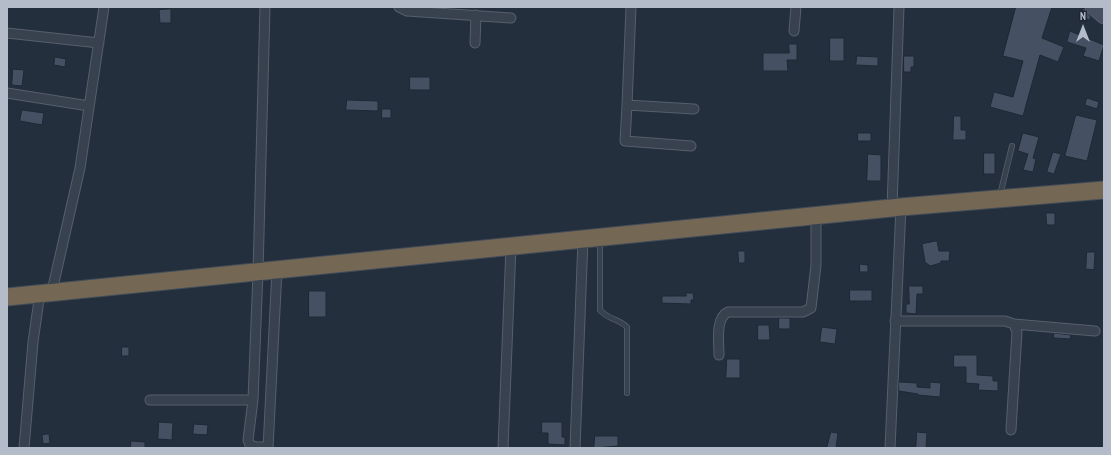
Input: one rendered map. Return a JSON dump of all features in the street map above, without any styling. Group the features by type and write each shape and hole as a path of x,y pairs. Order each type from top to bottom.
{"highway":[{"path":"7,297 896,208 1104,190"}],"street":[{"path":"24,448 34,326 46,292 80,168 104,7"},
{"path":"265,7 253,400 248,440 250,445 256,447 268,448 277,270"},
{"path":"399,7 407,11 511,18"},
{"path":"631,7 624,141 691,146"},
{"path":"794,31 796,7"},
{"path":"890,448 895,320 899,7"},
{"path":"1092,7 1104,17"},
{"path":"476,15 476,43"},
{"path":"7,33 99,43"},
{"path":"7,93 89,106"},
{"path":"627,105 694,109"},
{"path":"719,356 720,321 724,314 728,312 803,312 811,308 816,265 816,216"},
{"path":"575,448 583,239"},
{"path":"503,448 511,246"},
{"path":"895,320 1005,321 1014,324 1095,331"},
{"path":"1011,430 1017,332 1014,324"},
{"path":"150,400 253,400"}],"lane":[{"path":"999,198 1012,146"},
{"path":"600,237 600,310 610,318 621,322 627,327 628,393"}],"building":[{"path":"1016,7 1052,7 1042,38 1064,47 1058,62 1040,55 1023,116 990,107 994,92 1013,97 1023,61 1003,56"},
{"path":"1084,8 1091,17 1089,20 1080,15"},
{"path":"171,9 171,23 160,23 159,10"},
{"path":"1070,31 1104,45 1099,61 1083,56 1086,48 1067,42"},
{"path":"830,38 844,38 844,61 830,61"},
{"path":"789,44 797,44 797,60 787,60 788,71 763,71 763,53 789,53"},
{"path":"857,56 878,57 878,66 856,65"},
{"path":"904,56 914,56 914,67 911,67 911,72 904,72"},
{"path":"55,57 66,59 65,67 54,65"},
{"path":"13,69 24,70 22,86 12,85"},
{"path":"410,77 430,77 430,90 410,90"},
{"path":"1087,98 1099,102 1097,109 1085,105"},
{"path":"347,100 378,101 378,111 346,110"},
{"path":"382,109 391,109 391,118 382,118"},
{"path":"22,110 44,113 42,125 20,121"},
{"path":"1076,115 1097,120 1087,161 1065,156"},
{"path":"954,116 961,116 961,130 966,130 966,140 953,140"},
{"path":"858,133 871,133 871,141 858,141"},
{"path":"1023,133 1039,137 1033,158 1036,159 1033,172 1023,170 1028,154 1018,151"},
{"path":"1053,152 1061,154 1054,174 1047,172"},
{"path":"984,153 995,153 995,174 984,174"},
{"path":"868,154 881,155 881,181 867,181"},
{"path":"1046,213 1055,213 1055,225 1047,225"},
{"path":"937,241 939,251 950,251 949,261 941,261 941,263 930,266 925,262 922,244"},
{"path":"738,251 745,251 745,263 739,263"},
{"path":"1087,252 1095,252 1094,270 1086,269"},
{"path":"860,264 868,265 868,272 860,272"},
{"path":"909,286 923,286 923,294 917,294 916,314 906,313 906,304 909,304"},
{"path":"850,290 872,290 872,301 850,301"},
{"path":"309,291 326,291 326,317 309,317"},
{"path":"686,293 693,293 694,300 691,300 691,304 662,303 662,296 686,296"},
{"path":"779,318 790,318 790,329 779,329"},
{"path":"758,325 769,325 770,340 758,340"},
{"path":"822,327 837,329 835,344 820,342"},
{"path":"1054,333 1071,335 1070,339 1054,338"},
{"path":"122,347 129,347 129,356 122,356"},
{"path":"954,355 977,355 977,375 993,376 993,381 998,381 998,391 978,390 979,384 966,383 966,367 954,367"},
{"path":"727,359 740,359 740,378 726,378"},
{"path":"899,382 917,383 917,387 930,388 930,382 941,383 940,397 918,395 899,391"},
{"path":"159,422 173,423 172,440 158,439"},
{"path":"542,422 562,422 562,437 565,437 565,445 548,444 548,433 542,433"},
{"path":"194,424 208,425 207,435 193,434"},
{"path":"831,432 838,433 836,448 827,448"},
{"path":"917,432 927,433 926,448 916,448"},
{"path":"49,434 50,443 43,444 42,435"},
{"path":"595,436 618,436 618,446 594,448"},
{"path":"131,441 145,442 145,448 131,448"}]}
